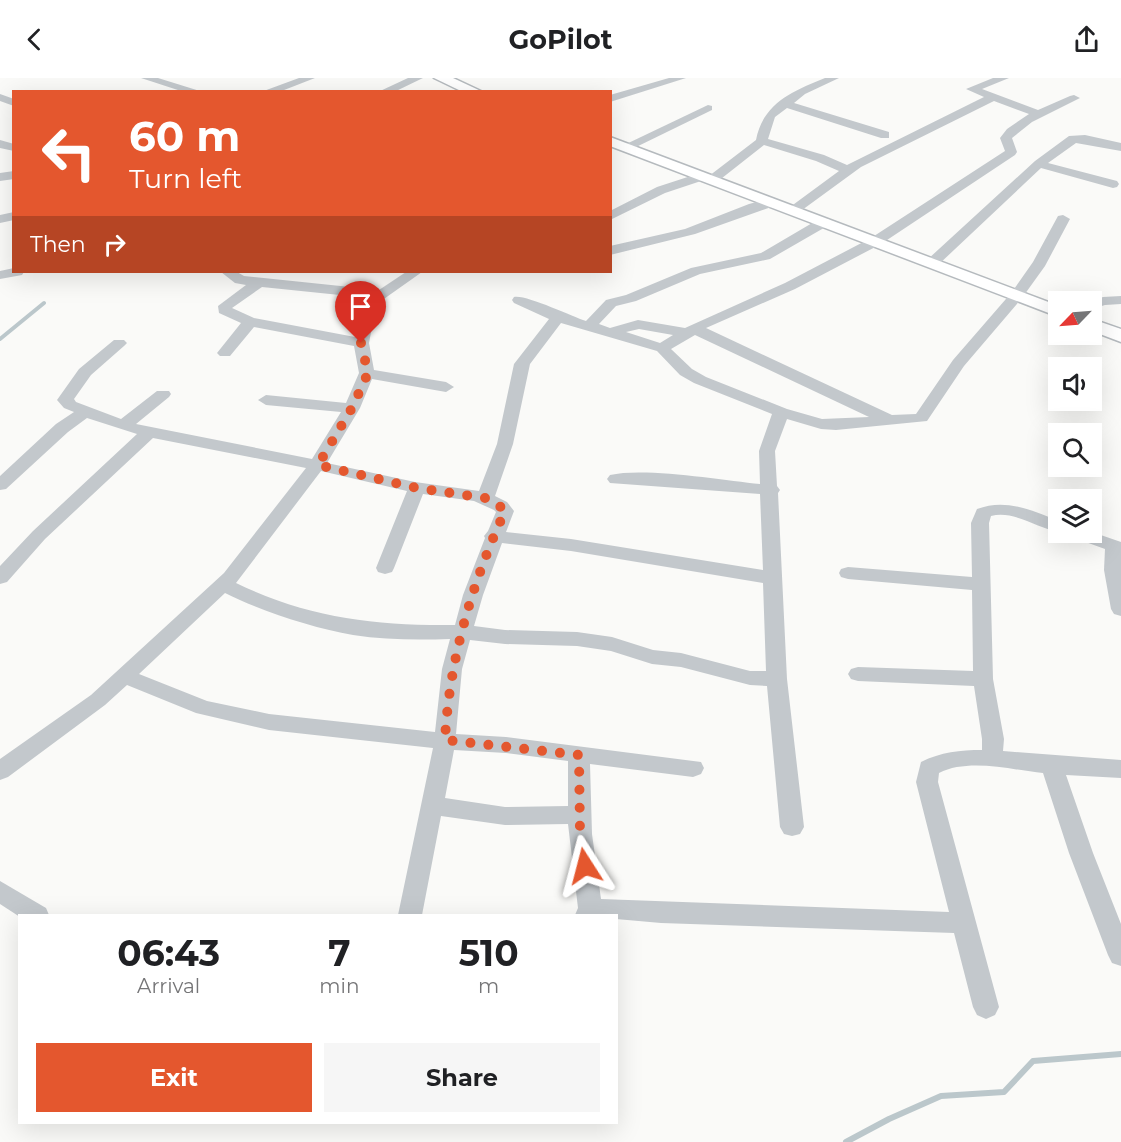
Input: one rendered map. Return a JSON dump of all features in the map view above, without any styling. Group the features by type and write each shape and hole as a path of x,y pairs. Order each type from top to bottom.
{"main road":[{"path":"441,78 472,90"},
{"path":"618,144 1048,308"},
{"path":"1102,328 1121,336"}],"street":[{"path":"146,78 171,89"},
{"path":"388,90 418,78"},
{"path":"612,98 681,78"},
{"path":"612,215 661,190 708,178 762,141 767,118 801,92 834,78"},
{"path":"1004,78 972,88 991,98 1038,114"},
{"path":"274,90 304,82"},
{"path":"793,210 848,170 938,122 991,98"},
{"path":"662,348 691,331 790,286 876,241 931,202 1011,152 1007,135 1038,114 1074,98"},
{"path":"787,104 885,135"},
{"path":"618,144 708,108"},
{"path":"932,263 1039,164 1073,139 1078,138 1121,147"},
{"path":"762,141 820,158 848,170"},
{"path":"1039,164 1113,184"},
{"path":"612,199 633,204"},
{"path":"612,250 633,243 699,228 756,205 772,202"},
{"path":"519,300 558,317 662,348 693,376 781,412 821,424 836,425 921,418 958,363 1017,295 1040,263 1063,219"},
{"path":"588,327 611,303 631,298 696,271 765,255 824,222"},
{"path":"230,273 240,280 381,294"},
{"path":"0,771 98,700 224,584 318,465 352,408 368,373 361,343 367,317 375,299 407,273"},
{"path":"260,282 225,306 224,310 250,322 361,343"},
{"path":"1102,300 1121,300"},
{"path":"485,498 505,444 522,364 558,317"},
{"path":"225,353 250,322"},
{"path":"612,332 638,324 691,331 888,420"},
{"path":"119,343 85,372 64,400 85,412 124,425 417,488 485,498 495,502 505,511 493,536 472,595 450,678 445,740 410,914"},
{"path":"368,373 446,387"},
{"path":"124,425 163,394"},
{"path":"266,400 352,408"},
{"path":"0,485 62,428 85,412"},
{"path":"781,412 768,444 771,490 771,577 777,679 792,827"},
{"path":"0,578 39,535 150,431"},
{"path":"616,479 652,479 771,490"},
{"path":"385,567 417,488"},
{"path":"992,758 993,739 983,679 980,523 983,513 990,508 1003,509 1048,523"},
{"path":"493,536 571,545 740,574 771,577"},
{"path":"1102,541 1118,547 1113,570 1121,609"},
{"path":"848,573 981,584"},
{"path":"224,584 243,594 300,614 352,628 401,633 463,632 505,637 577,639 612,644 652,657 681,660 750,678 777,679"},
{"path":"858,674 983,679"},
{"path":"124,676 203,708 268,722 693,768"},
{"path":"579,755 580,834 589,913 640,909 923,923 963,922"},
{"path":"986,1007 927,782 929,768 937,762 992,758 1052,765 1121,769"},
{"path":"1052,765 1082,853 1121,955"},
{"path":"431,805 505,816 580,815"},
{"path":"3,897 35,914"}],"waterway":[{"path":"0,339 44,303"},
{"path":"846,1142 889,1119 941,1096 1004,1092 1033,1061 1121,1054"}],"route":[{"path":"361,343 368,373 352,408 318,465 417,488 485,498 495,502 505,511 493,536 472,595 452,669 445,740 506,745 579,755 580,834 585,866"}]}
